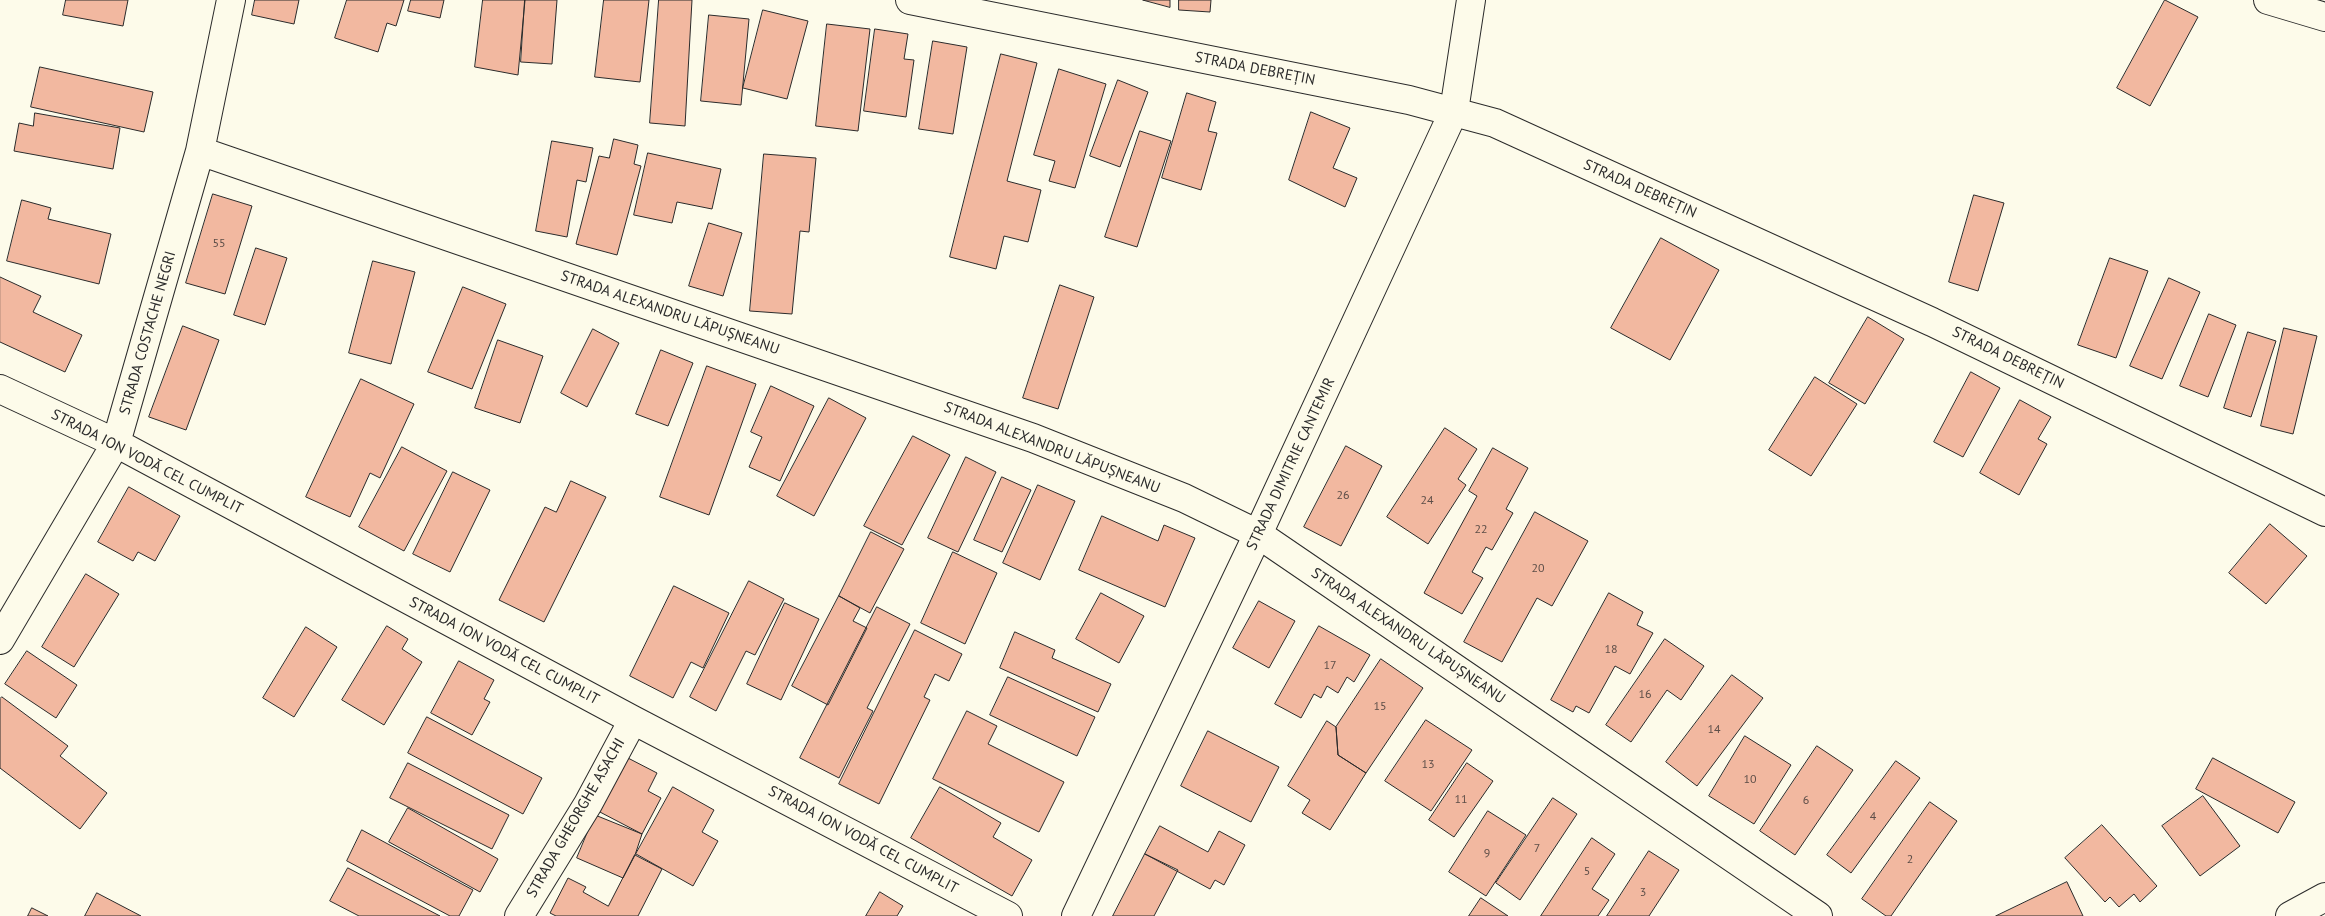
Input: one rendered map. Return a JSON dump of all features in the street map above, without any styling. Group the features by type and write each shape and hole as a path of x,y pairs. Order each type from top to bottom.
{"street":[{"name":"STRADA COSTACHE NEGRI","path":"0,640 116,442 200,151 231,0"},
{"name":"STRADA DEBREȚIN","path":"910,0 1454,111 1495,123 1932,322 2325,512"},
{"name":"STRADA DIMITRIE CANTEMIR","path":"1076,916 1258,534 1454,111 1471,0"},
{"path":"2268,0 2325,17"},
{"name":"STRADA ALEXANDRU LĂPUȘNEANU","path":"200,151 1033,438 1184,498 1258,534 1818,916"},
{"name":"STRADA ION VODĂ CEL CUMPLIT","path":"0,389 116,442 633,720 1008,916"},
{"name":"STRADA GHEORGHE ASACHI","path":"519,916 588,804 633,720"},
{"path":"2296,915 2325,897"}],"building":[{"path":"66,0 128,0 123,26 63,15"},
{"path":"255,0 299,0 294,24 252,15"},
{"path":"347,0 404,0 396,26 387,23 378,52 335,38"},
{"path":"411,0 444,0 440,18 408,11"},
{"path":"483,0 525,0 518,75 475,67"},
{"path":"525,0 557,0 552,64 521,62"},
{"path":"604,0 649,0 640,82 595,77"},
{"path":"659,0 692,0 685,126 650,123"},
{"path":"1143,0 1170,0 1170,7"},
{"path":"1179,0 1211,0 1210,12 1179,10"},
{"path":"2165,0 2198,17 2150,106 2117,88"},
{"path":"763,10 808,21 787,99 743,88"},
{"path":"709,15 749,19 741,105 701,101"},
{"path":"827,24 870,29 858,131 816,126"},
{"path":"875,29 908,34 904,59 914,60 906,117 864,111"},
{"path":"933,41 967,47 953,134 919,129"},
{"path":"1001,54 1037,63 1007,181 1041,190 1028,242 1004,236 996,269 950,257"},
{"path":"40,67 153,92 144,132 31,107"},
{"path":"1059,69 1106,84 1075,188 1049,181 1055,161 1034,155"},
{"path":"1118,80 1148,92 1120,167 1090,156"},
{"path":"1187,93 1216,102 1208,131 1217,133 1201,190 1162,178"},
{"path":"1311,112 1350,128 1333,168 1357,178 1345,207 1289,180"},
{"path":"35,113 120,128 113,169 14,151 19,123 33,126"},
{"path":"1140,131 1171,141 1137,247 1105,237"},
{"path":"614,139 638,145 634,164 641,166 617,255 576,244 599,156 609,158"},
{"path":"552,141 593,148 586,182 577,180 567,237 536,231"},
{"path":"648,153 721,169 712,209 677,202 672,223 634,215"},
{"path":"764,154 816,158 809,232 800,231 792,314 750,311"},
{"path":"213,194 252,206 225,294 186,283"},
{"path":"1974,195 2004,203 1978,291 1949,282"},
{"path":"22,200 51,208 48,219 111,234 99,284 7,261"},
{"path":"709,223 742,233 723,296 689,286"},
{"path":"1661,238 1719,270 1670,360 1611,328"},
{"path":"256,248 287,258 265,325 234,315"},
{"path":"2110,258 2148,271 2116,358 2078,345"},
{"path":"373,261 415,272 391,364 349,353"},
{"path":"0,277 41,296 33,312 82,335 65,372 0,342"},
{"path":"2169,278 2200,292 2162,379 2130,366"},
{"path":"1060,285 1094,297 1058,409 1023,398"},
{"path":"463,287 506,304 472,389 428,372"},
{"path":"2209,314 2236,325 2208,397 2180,386"},
{"path":"1868,317 1904,339 1865,404 1829,383"},
{"path":"183,326 219,340 186,430 149,417"},
{"path":"2284,328 2317,336 2293,434 2261,426"},
{"path":"593,329 619,343 587,407 561,393"},
{"path":"2248,332 2276,341 2251,417 2224,408"},
{"path":"498,340 543,356 520,423 475,408"},
{"path":"661,350 693,363 668,426 636,414"},
{"path":"707,366 756,384 709,515 660,497"},
{"path":"1971,372 2000,388 1963,457 1934,442"},
{"path":"1815,377 1857,404 1811,476 1769,450"},
{"path":"361,379 414,404 380,478 370,473 350,517 306,497"},
{"path":"771,386 814,406 780,481 749,467 762,437 751,432"},
{"path":"829,398 866,418 814,516 777,496"},
{"path":"2020,400 2051,417 2038,439 2047,444 2019,495 1980,473"},
{"path":"1445,428 1477,449 1458,479 1466,485 1428,544 1387,517"},
{"path":"913,436 950,455 902,545 864,526"},
{"path":"1346,446 1382,466 1341,546 1304,527"},
{"path":"402,447 447,471 404,551 359,527"},
{"path":"1493,448 1528,468 1506,509 1513,513 1492,550 1486,547 1472,572 1483,578 1462,614 1424,593 1477,496 1469,491"},
{"path":"966,457 996,472 958,552 928,538"},
{"path":"453,472 490,490 450,572 413,554"},
{"path":"1002,477 1031,490 1002,552 974,540"},
{"path":"571,481 606,497 544,622 499,600 545,507 556,512"},
{"path":"1038,485 1075,501 1040,580 1003,563"},
{"path":"129,487 180,516 155,561 138,552 133,561 98,542"},
{"path":"1535,512 1588,541 1552,606 1537,598 1502,662 1464,642"},
{"path":"1102,516 1158,541 1164,525 1195,538 1165,607 1079,570"},
{"path":"2270,524 2307,556 2266,604 2229,573"},
{"path":"871,532 904,549 870,613 839,596"},
{"path":"953,552 997,573 965,644 921,623"},
{"path":"86,574 119,594 74,667 42,647"},
{"path":"749,581 784,599 755,655 746,651 716,711 690,697"},
{"path":"674,586 729,613 703,668 691,662 673,698 630,676"},
{"path":"1101,593 1144,616 1119,663 1076,639"},
{"path":"1609,593 1643,612 1637,625 1653,633 1630,674 1615,666 1589,713 1576,706 1573,712 1551,700"},
{"path":"839,596 860,608 853,621 867,628 828,705 792,686"},
{"path":"1259,601 1295,621 1269,668 1233,648"},
{"path":"785,603 819,619 781,700 747,684"},
{"path":"877,607 910,624 867,708 873,711 839,778 800,758"},
{"path":"387,626 408,639 402,649 422,662 384,725 342,700"},
{"path":"1319,626 1370,655 1354,682 1347,677 1338,693 1327,686 1321,698 1314,694 1301,718 1275,704"},
{"path":"306,627 337,647 294,717 263,698"},
{"path":"915,630 962,654 949,681 935,674 924,697 930,700 879,804 839,784"},
{"path":"1015,632 1055,650 1052,658 1111,684 1098,712 1000,668"},
{"path":"1665,639 1704,666 1681,700 1667,690 1631,742 1606,725"},
{"path":"27,651 77,685 56,718 5,684"},
{"path":"1381,659 1423,688 1366,773 1338,755 1336,727"},
{"path":"459,661 494,680 484,699 490,702 472,735 431,713"},
{"path":"1732,675 1763,698 1697,786 1666,762"},
{"path":"1008,677 1095,717 1077,756 990,715"},
{"path":"2,697 68,746 60,756 107,793 80,829 0,768 0,699"},
{"path":"967,711 997,726 988,744 1064,782 1039,832 933,779"},
{"path":"427,717 542,778 523,814 408,753"},
{"path":"1426,720 1472,750 1431,811 1385,781"},
{"path":"1327,721 1336,727 1338,755 1366,773 1330,830 1302,813 1310,800 1288,786"},
{"path":"1208,731 1279,767 1251,822 1181,786"},
{"path":"1745,736 1791,765 1754,824 1709,796"},
{"path":"1817,746 1853,770 1795,855 1760,831"},
{"path":"626,757 657,773 648,791 661,798 642,834 598,811"},
{"path":"2213,758 2295,802 2278,833 2196,789"},
{"path":"1896,761 1920,778 1851,873 1827,855"},
{"path":"408,763 509,815 492,849 390,798"},
{"path":"1467,763 1493,781 1454,837 1429,820"},
{"path":"673,787 714,810 702,832 718,841 693,886 636,854"},
{"path":"940,787 1001,823 993,837 1032,860 1012,896 911,838"},
{"path":"2203,796 2240,846 2200,876 2162,826"},
{"path":"1553,798 1577,814 1520,900 1496,883"},
{"path":"1930,802 1957,821 1891,916 1886,916 1862,899"},
{"path":"408,808 498,859 480,892 389,842"},
{"path":"1488,811 1526,835 1486,896 1449,872"},
{"path":"595,815 642,834 635,855 623,878 577,858"},
{"path":"2102,825 2157,886 2140,902 2134,894 2119,907 2110,897 2105,902 2065,858"},
{"path":"1160,826 1208,852 1219,831 1245,845 1224,885 1215,880 1210,889 1145,854"},
{"path":"362,830 473,890 459,916 450,916 347,861"},
{"path":"1592,838 1615,854 1592,889 1609,900 1598,916 1541,916"},
{"path":"1649,851 1679,870 1649,916 1607,916"},
{"path":"1145,854 1178,870 1154,916 1113,916"},
{"path":"635,855 662,869 638,916 556,916 550,913 568,878 586,887 583,892 608,906"},
{"path":"348,868 440,916 359,916 330,901"},
{"path":"2067,882 2083,916 1996,916"},
{"path":"880,892 903,906 897,916 866,916"},
{"path":"97,893 141,916 85,916"},
{"path":"1481,898 1508,916 1469,916"},
{"path":"32,908 48,916 28,916"}]}
